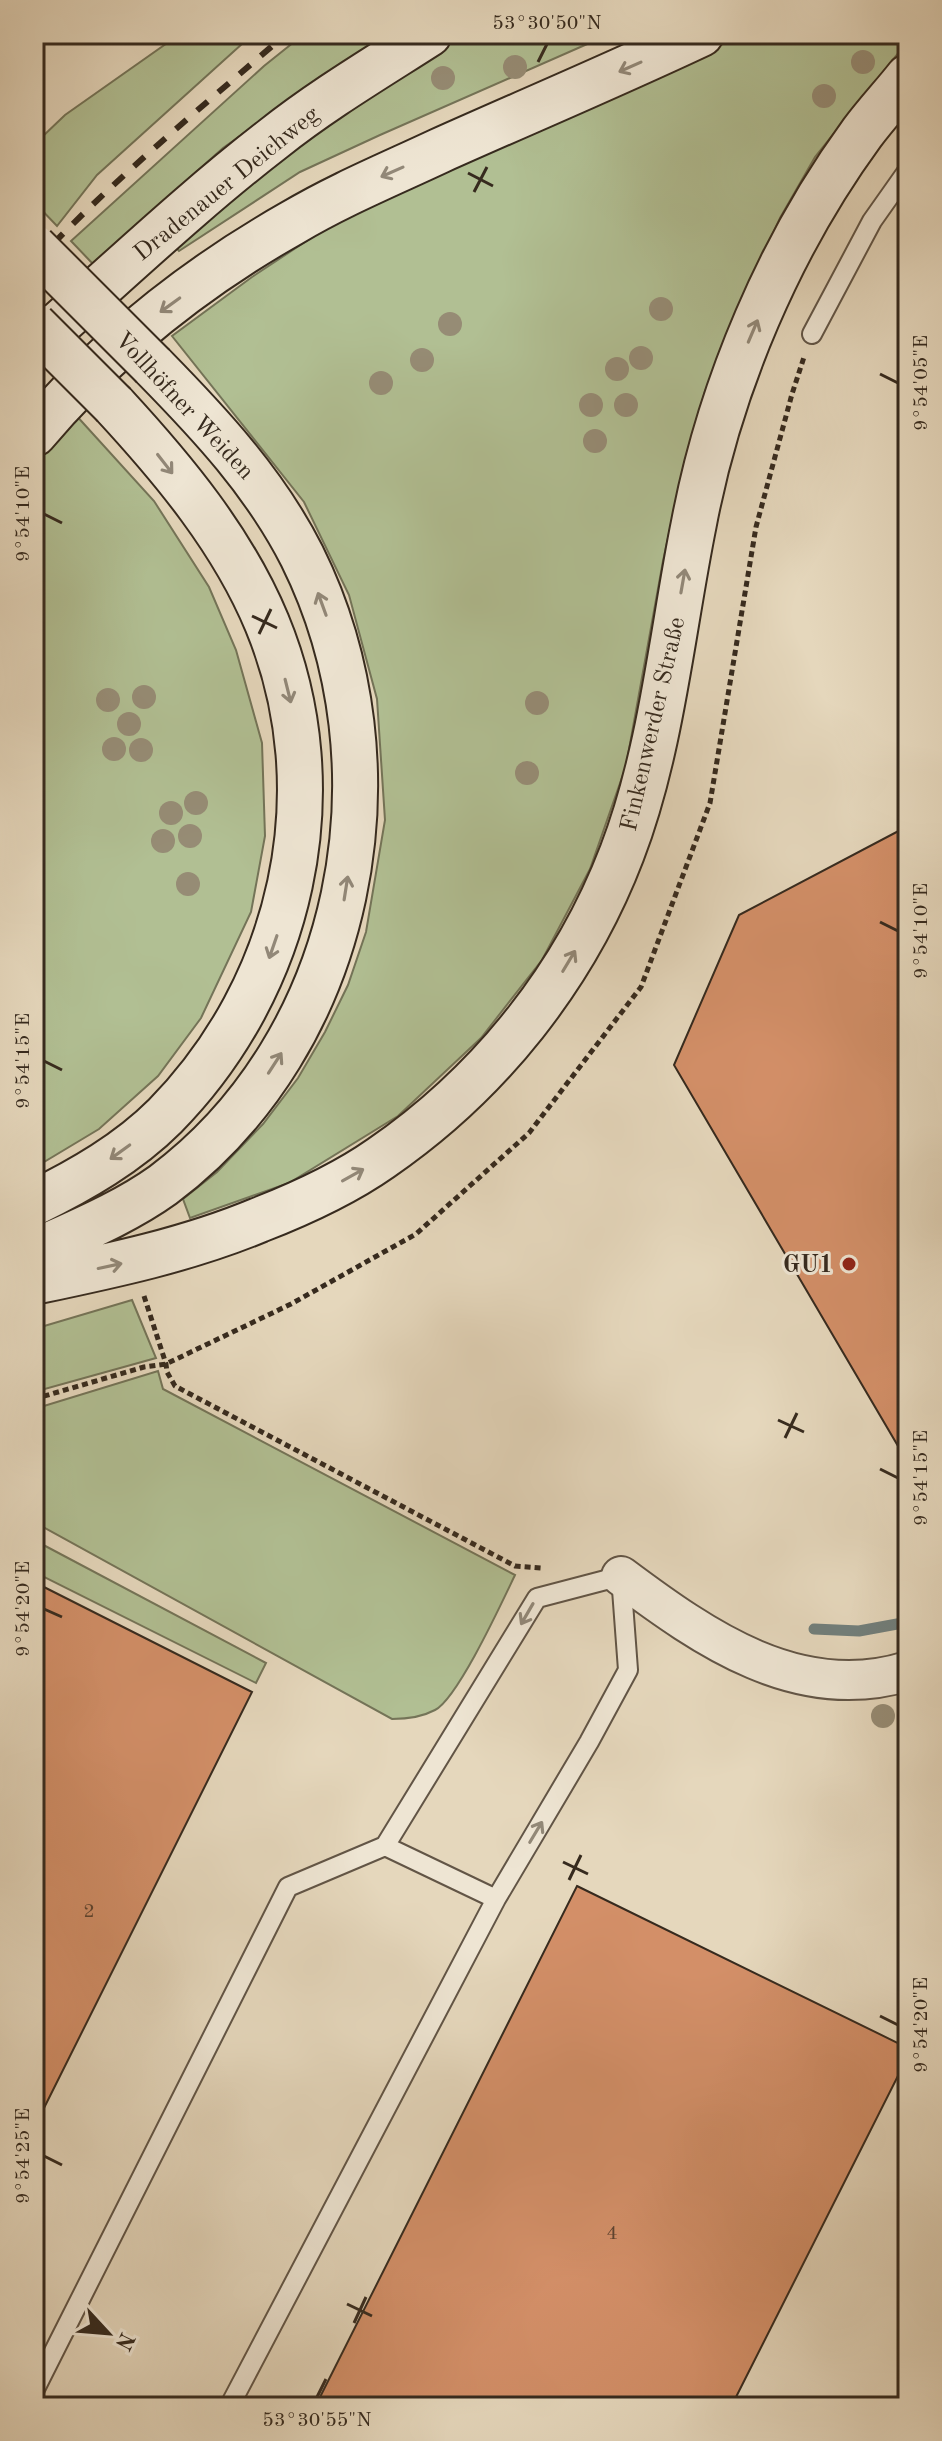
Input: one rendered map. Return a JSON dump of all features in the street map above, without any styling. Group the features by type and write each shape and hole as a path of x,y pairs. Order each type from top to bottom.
{"main road":[{"name":"Dradenauer Deichweg","path":"34,346 273,139 334,95 429,34"},
{"path":"34,434 96,368 145,323 232,260 292,222 362,186 701,34"},
{"name":"Finkenwerder Straße","path":"34,1282 133,1262 257,1221 326,1190 379,1160 431,1121 487,1068 525,1026 563,971 597,913 623,851 644,784 694,518 741,358 775,279 816,203 862,133 908,77"},
{"name":"Vollhöfner Weiden","path":"34,247 214,429 256,482 301,555 323,603 339,660 352,727 356,807 342,907 325,963 303,1016 280,1057 229,1126 161,1186 116,1213 34,1252"},
{"path":"34,325 141,435 202,511 231,554 266,623 290,695 299,762 296,854 286,905 266,967 229,1035 201,1076 163,1118 124,1150 75,1183 34,1203"}],"street":[{"path":"621,1576 682,1621 776,1670 840,1681 876,1679 908,1671"}],"lane":[{"path":"812,334 872,221 908,170"},
{"path":"34,2391 288,1887 385,1846 537,1598 621,1576 628,1670 496,1899 229,2407"},
{"path":"385,1846 496,1899"}],"path":[{"path":"142,1290 167,1372 175,1386 515,1566 546,1569"}],"green space":[{"path":"180,34 253,34 97,175 57,226 34,202 34,139 42,137 65,115"},
{"path":"304,34 385,34 223,148 93,264 71,241 264,66"},
{"path":"461,34 610,34 300,172 179,251 173,244 313,134"},
{"path":"744,34 908,34 908,41 815,157 780,218 705,391 684,464 663,561 626,766 590,869 542,960 481,1038 398,1116 289,1183 190,1218 183,1199 217,1172 263,1124 298,1078 325,1032 348,985 366,932 385,820 377,699 349,595 304,502 172,336 252,277 350,212 544,128"},
{"path":"74,413 154,501 209,587 236,650 262,743 265,836 251,912 201,1018 158,1076 99,1129 34,1168 34,456"},
{"path":"132,1300 156,1358 34,1392 34,1329"},
{"path":"158,1371 163,1389 515,1575 467,1669 445,1702 425,1714 392,1719 34,1522 34,1409"},
{"path":"34,1540 266,1663 256,1683 34,1572"}],"building":[{"name":"GU1","path":"908,826 908,1463 674,1065 739,915"},
{"path":"34,1582 252,1692 34,2128"},
{"path":"577,1886 908,2048 908,2056 731,2407 315,2407"}],"waterway":[{"path":"814,1629 859,1631 908,1622"}],"railway":[{"path":"34,264 125,174 286,34"}],"place":[{"name":"GU1","path":"849,1264"}]}
